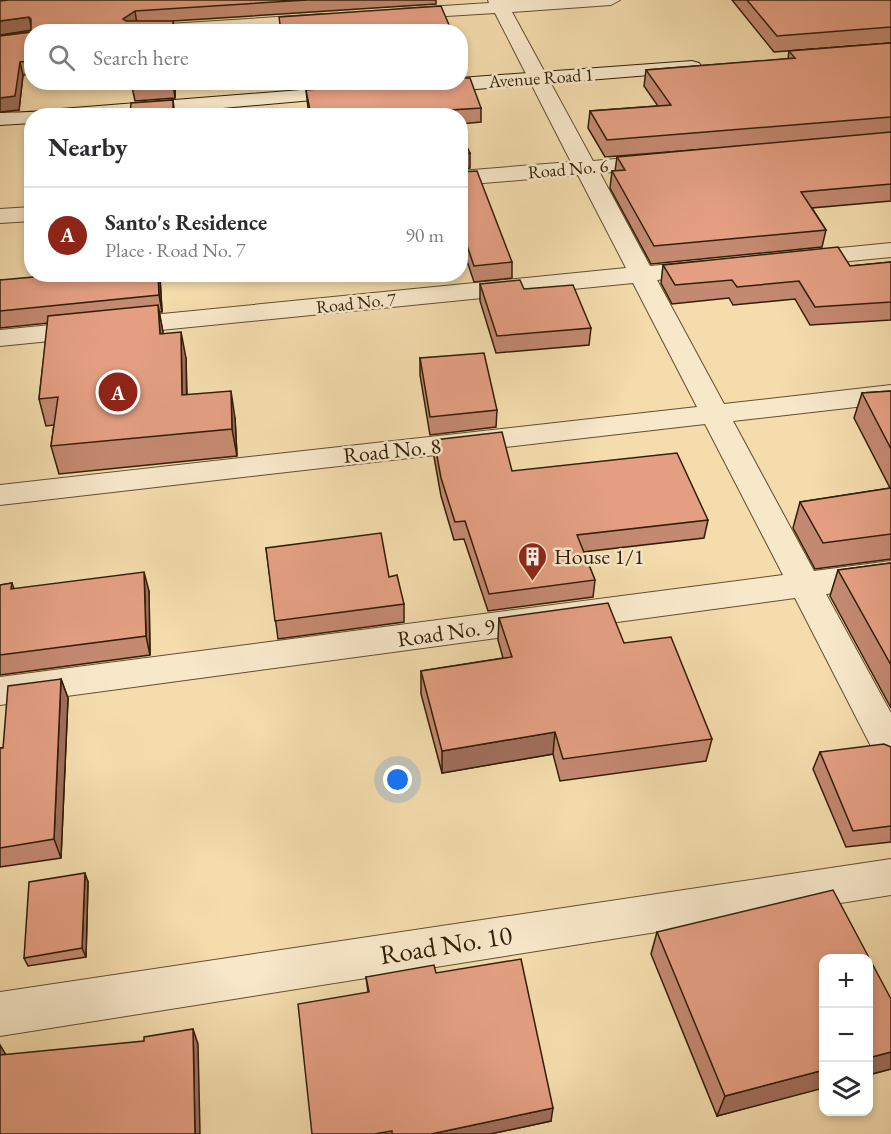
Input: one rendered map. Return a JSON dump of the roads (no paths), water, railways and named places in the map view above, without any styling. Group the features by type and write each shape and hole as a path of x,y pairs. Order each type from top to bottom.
{"street":[{"path":"384,15 499,4 611,0"},
{"path":"499,4 891,749"},
{"path":"250,24 348,17"},
{"name":"Avenue Road 1","path":"468,83 715,65"},
{"path":"151,108 371,91"},
{"path":"0,119 24,118"},
{"name":"Road No. 6","path":"468,177 680,160"},
{"path":"0,216 24,214"},
{"path":"772,262 891,250"},
{"name":"Road No. 7","path":"0,338 725,267"},
{"name":"Road No. 8","path":"0,495 891,394"},
{"name":"Road No. 9","path":"0,691 891,573"},
{"name":"Road No. 10","path":"0,1014 891,877"}],"place":[{"name":"Santo's Residence","path":"118,392"},
{"name":"House 1/1","path":"533,582"}]}
